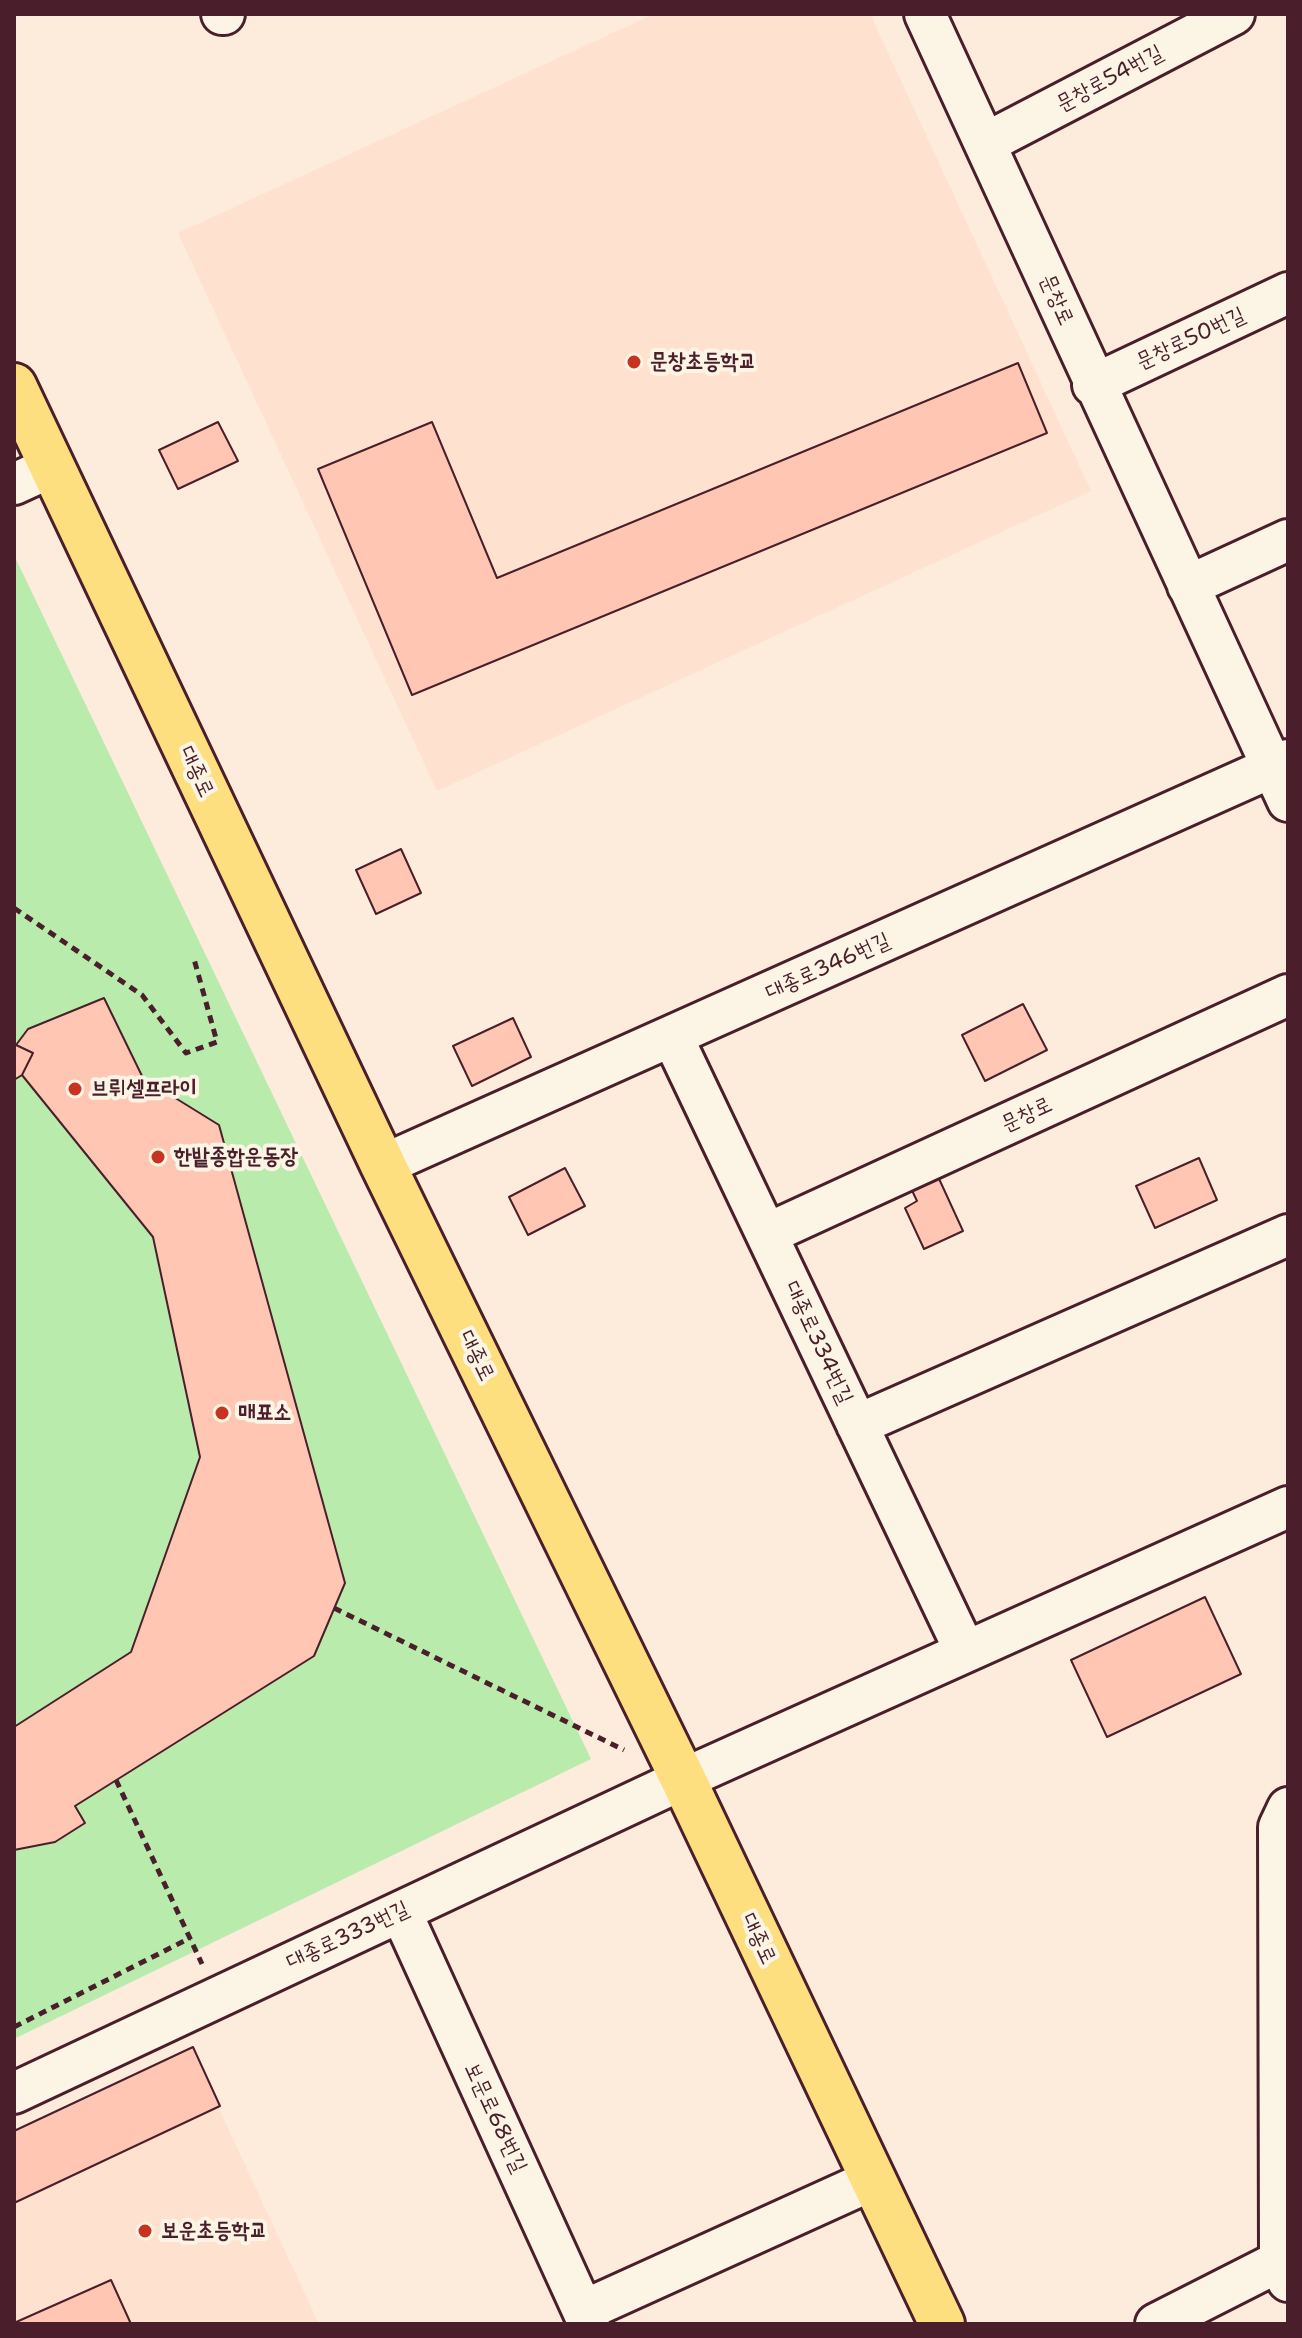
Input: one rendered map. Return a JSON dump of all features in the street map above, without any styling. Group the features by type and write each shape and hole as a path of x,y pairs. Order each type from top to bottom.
{"main road":[{"name":"대종로","path":"14,386 32,476 383,1165 683,1779 942,2324"}],"street":[{"name":"문창로","path":"925,14 1093,385 1283,777"},
{"name":"문창로54번길","path":"986,143 1234,14"},
{"name":"문창로50번길","path":"1093,385 1288,293"},
{"path":"1188,586 1288,540"},
{"name":"대종로346번길","path":"383,1165 672,1036 1283,777"},
{"name":"문창로","path":"767,1234 1288,995"},
{"name":"대종로334번길","path":"672,1036 965,1651"},
{"path":"857,1425 1288,1235"},
{"path":"683,1779 1288,1507"},
{"name":"대종로333번길","path":"14,2093 683,1779"},
{"path":"1156,2324 1285,2266 1279,1827 1288,1808"},
{"name":"보문로68번길","path":"401,1912 586,2317"},
{"path":"586,2317 872,2180"}],"path":[{"path":"14,908 142,995 186,1053 217,1042 194,959"},
{"path":"334,1608 627,1751"},
{"path":"116,1780 218,1997"},
{"path":"14,2027 190,1938"}],"shaded area":[{"name":"문창초등학교","path":"654,14 870,14 1091,491 437,791 178,233"},
{"name":"보운초등학교","path":"193,2053 319,2324 14,2324 14,2137"}],"green space":[{"name":"한밭종합운동장","path":"14,555 591,1759 14,2039"}],"building":[{"path":"1018,363 1047,433 412,695 318,469 432,422 497,578"},
{"path":"218,422 238,461 178,489 159,450"},
{"path":"401,849 421,893 376,914 356,870"},
{"path":"104,998 143,1078 219,1125 345,1583 314,1656 75,1806 85,1823 55,1842 14,1850 14,1727 131,1652 200,1457 153,1237 22,1075 33,1053 16,1045 28,1029"},
{"path":"1023,1004 1047,1050 985,1081 962,1035"},
{"path":"513,1018 531,1057 472,1086 453,1046"},
{"path":"14,1044 33,1053 22,1075 14,1080"},
{"path":"1199,1158 1217,1200 1155,1228 1136,1186"},
{"path":"565,1168 585,1206 528,1235 509,1197"},
{"path":"935,1170 963,1231 924,1249 905,1208 917,1201 908,1182"},
{"path":"1205,1597 1241,1674 1107,1737 1071,1660"},
{"path":"193,2047 220,2106 14,2203 14,2131"},
{"path":"111,2280 131,2324 14,2324 14,2323"}],"place":[{"name":"문창초등학교","path":"634,362"},
{"name":"브뤼셀프라이","path":"75,1089"},
{"name":"한밭종합운동장","path":"158,1157"},
{"name":"매표소","path":"222,1413"},
{"name":"보운초등학교","path":"145,2231"}]}
